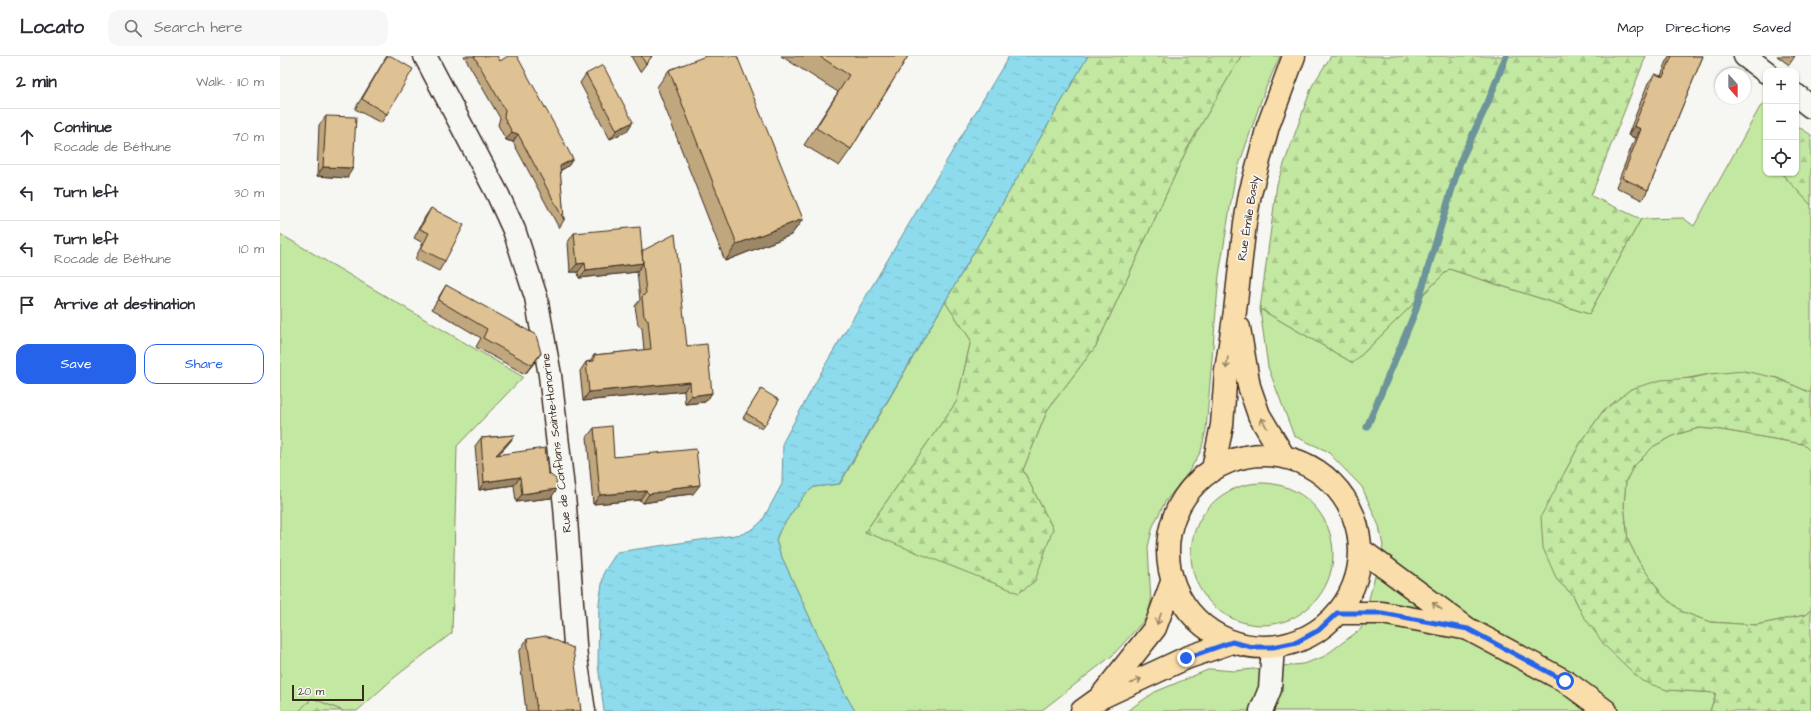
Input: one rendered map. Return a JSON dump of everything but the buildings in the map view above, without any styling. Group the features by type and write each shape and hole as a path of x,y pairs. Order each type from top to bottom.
{"main road":[{"name":"Rue Émile Basly","path":"1213,469 1222,425 1226,371 1250,194 1268,126 1294,56"},
{"name":"Rue Émile Basly","path":"1268,126 1309,56"},
{"path":"1235,311 1249,386 1259,414 1284,457"},
{"path":"1259,455 1284,457 1308,465 1329,480 1346,500 1356,524 1360,549 1358,572 1350,594 1337,613 1319,630 1297,642 1273,647 1252,647 1232,642 1206,629 1185,608 1172,582 1167,556 1169,531 1178,506 1193,485 1213,469 1235,459 1259,455"},
{"path":"1360,549 1468,629 1565,681 1606,711"},
{"path":"1100,698 1155,628 1172,582"},
{"path":"1337,613 1382,613 1468,629"},
{"path":"1082,711 1100,698 1186,658 1232,642"}],"street":[{"name":"Rue de Conflans Sainte-Honorine","path":"425,56 498,195 514,230 536,297 550,375 565,506 576,658 584,711"},
{"path":"1745,56 1763,70"},
{"path":"1799,97 1811,107"},
{"path":"1261,711 1270,689 1273,647"}],"green space":[{"path":"1088,56 1241,56 1187,149 1096,346 1048,409 1023,470 1053,529 1035,581 1019,593 865,532 957,401 971,340 945,302"},
{"path":"1241,56 1280,56 1264,92 1235,177 1219,275 1206,430 1201,451 1188,473 1165,502 1153,526 1148,547 1151,602 1147,617 1113,655 1041,711 855,711 844,692 780,553 776,540 780,530 804,495 814,487 840,484 945,302 971,340 957,401 865,532 1053,529 1023,470 1048,409 1096,346 1187,149"},
{"path":"1331,56 1646,56 1591,196 1641,219 1589,314 1449,269 1353,363 1260,309 1277,184 1312,86"},
{"path":"1763,105 1763,176 1784,176 1811,205 1811,393 1777,378 1710,374 1631,389 1603,411 1580,444 1565,472 1557,580 1573,595 1582,614 1667,690 1716,693 1710,711 1127,711 1155,692 1210,669 1234,671 1303,664 1323,657 1361,629 1383,546 1379,526 1362,487 1327,451 1294,436 1268,367 1260,309 1353,363 1449,269 1589,314 1641,219 1683,218 1694,226 1760,107"},
{"path":"1799,127 1811,135 1811,205 1784,176 1799,176"},
{"path":"280,234 523,377 457,446 452,633 395,677 357,711 343,711 312,698 299,711 280,711"},
{"path":"1744,371 1777,378 1811,393 1811,452 1803,444 1722,430 1699,428 1675,435 1654,446 1633,467 1626,481 1624,505 1628,540 1639,562 1664,597 1683,612 1710,622 1756,625 1805,615 1811,610 1811,711 1710,711 1716,693 1667,690 1642,681 1605,646 1582,614 1573,595 1557,580 1543,548 1541,516 1580,444 1603,411 1631,389 1661,380 1693,378 1710,374"},
{"path":"1699,428 1722,430 1803,444 1811,452 1811,610 1805,615 1756,625 1710,622 1683,612 1664,597 1639,562 1628,540 1624,505 1626,481 1633,467 1654,446 1675,435"},
{"path":"1255,483 1269,483 1296,491 1317,509 1328,527 1332,540 1332,568 1325,588 1307,609 1296,617 1283,622 1269,625 1255,625 1228,617 1207,599 1199,588 1194,575 1191,561 1191,547 1199,520 1217,499 1228,491 1241,486"},
{"path":"312,698 343,711 299,711"}],"water":[{"path":"1009,56 1088,56 839,484 814,487 804,495 780,530 776,540 780,553 844,692 855,711 604,711 598,665 599,603 604,572 617,552 742,534 753,529 762,521 782,484 783,442 828,360"}],"waterway":[{"path":"1367,427 1415,312 1460,162 1489,100 1506,56"}],"route":[{"path":"1186,658 1232,642 1252,647 1273,647 1297,642 1319,630 1337,613 1382,613 1468,629 1565,681"}]}
